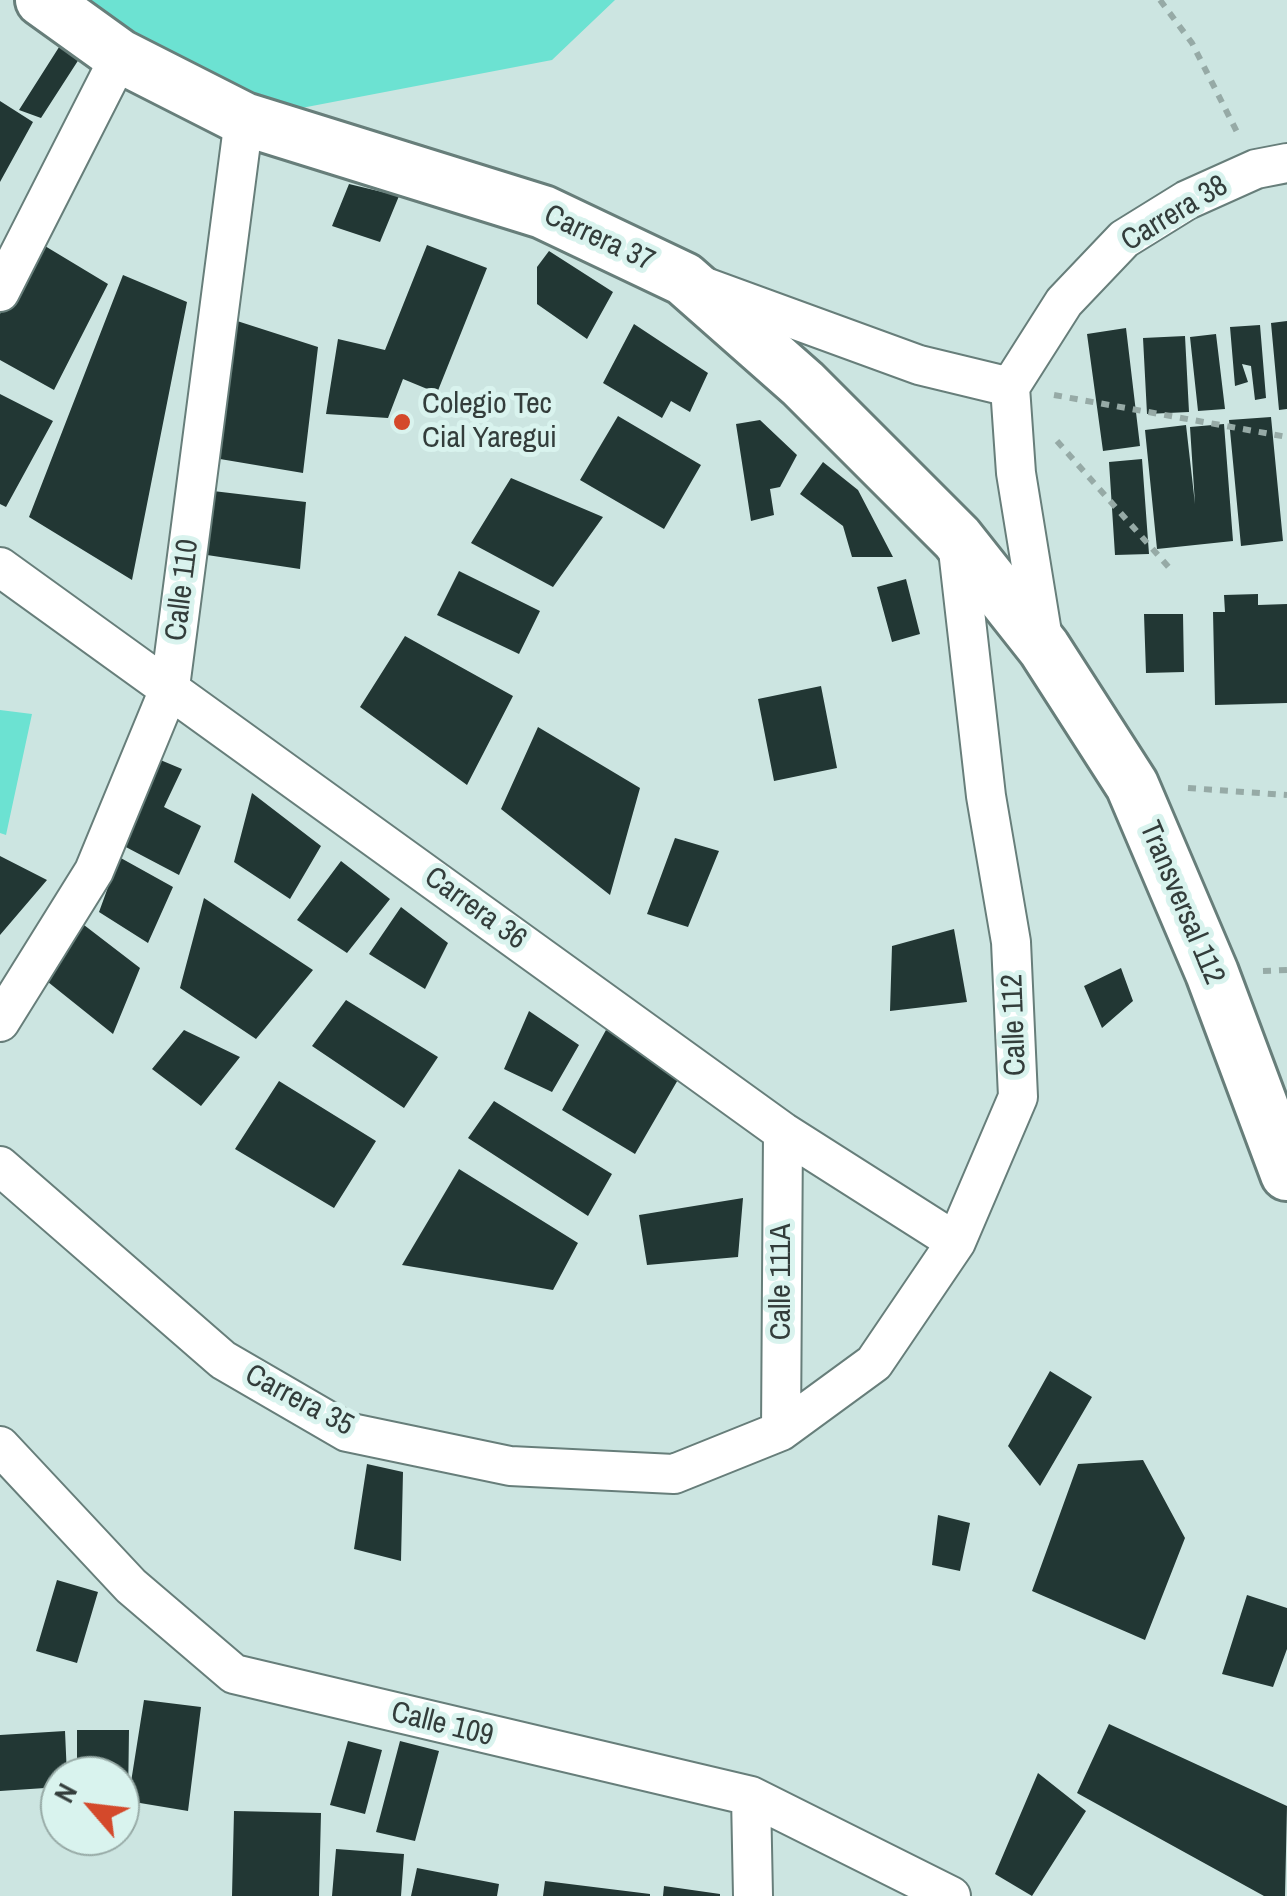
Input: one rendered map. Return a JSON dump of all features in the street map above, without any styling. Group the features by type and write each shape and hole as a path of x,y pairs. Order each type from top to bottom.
{"main road":[{"name":"Carrera 37","path":"42,0 120,56 244,119 529,207 684,279 803,384 957,538 1044,648"},
{"name":"Transversal 112","path":"1044,648 1132,785 1212,973 1287,1174"}],"street":[{"path":"0,292 120,56"},
{"name":"Calle 110","path":"0,1022 94,870 170,687 244,119"},
{"name":"Carrera 38","path":"1010,387 1064,302 1124,239 1187,200 1272,166"},
{"path":"684,279 918,365 1010,387 1016,473 1044,648"},
{"name":"Calle 112","path":"781,1431 874,1362 956,1242 1018,1097 1012,942 986,796 957,538"},
{"name":"Carrera 36","path":"0,567 783,1132 956,1242"},
{"name":"Calle 111A","path":"781,1431 783,1132"},
{"name":"Carrera 35","path":"0,1166 223,1360 347,1432 510,1466 674,1474 781,1431"},
{"name":"Calle 109","path":"0,1446 131,1586 234,1674 751,1796 952,1896"},
{"path":"751,1796 753,1896"}],"path":[{"path":"1160,0 1272,166"},
{"path":"1010,387 1287,437"},
{"path":"1010,387 1172,571"},
{"path":"1132,785 1287,794"}],"green space":[{"path":"42,0 615,0 552,60 244,119"},
{"path":"0,710 32,714 6,835 0,833"}],"building":[{"path":"61,44 81,56 41,118 19,110"},
{"path":"0,101 33,122 0,182"},
{"path":"349,184 399,196 380,242 332,226"},
{"path":"35,240 108,284 54,390 0,360 0,314"},
{"path":"427,245 487,268 437,393 403,379 388,418 326,414 338,339 385,350"},
{"path":"549,251 613,292 587,339 537,304 537,267"},
{"path":"123,275 187,302 132,580 29,517"},
{"path":"234,320 318,347 303,473 220,459"},
{"path":"1287,321 1287,409 1279,410 1271,323"},
{"path":"634,324 708,373 690,412 671,401 662,418 603,383"},
{"path":"1260,325 1266,398 1255,400 1251,366 1242,364 1248,382 1235,386 1230,327"},
{"path":"1126,328 1140,446 1103,451 1087,334"},
{"path":"1216,334 1225,409 1198,411 1190,337"},
{"path":"1185,336 1189,412 1147,414 1143,338"},
{"path":"0,394 53,421 6,507 0,504"},
{"path":"618,416 701,465 664,529 580,480"},
{"path":"1271,417 1283,541 1241,546 1229,420"},
{"path":"760,420 797,455 780,487 770,489 774,515 751,521 736,424"},
{"path":"1224,424 1233,541 1157,549 1145,430 1186,425 1195,504 1190,427"},
{"path":"1142,459 1149,554 1115,555 1109,462"},
{"path":"823,462 858,490 893,557 852,557 843,526 800,494"},
{"path":"511,478 603,517 553,587 471,543"},
{"path":"213,491 306,502 300,569 207,555"},
{"path":"459,571 540,611 519,654 437,615"},
{"path":"906,579 920,634 892,642 877,587"},
{"path":"1258,594 1258,605 1287,604 1287,703 1215,705 1213,612 1225,612 1224,595"},
{"path":"1144,614 1183,614 1184,672 1146,673"},
{"path":"405,636 513,696 467,785 360,707"},
{"path":"821,686 837,768 774,781 758,699"},
{"path":"538,727 640,788 610,895 501,809"},
{"path":"158,759 182,769 164,807 201,826 179,875 122,845"},
{"path":"252,793 321,846 290,899 234,862"},
{"path":"675,838 719,851 688,927 647,914"},
{"path":"0,856 47,880 0,935"},
{"path":"119,857 173,887 148,943 99,912"},
{"path":"341,861 390,899 347,953 297,920"},
{"path":"204,898 313,970 256,1039 180,988"},
{"path":"401,907 448,943 425,989 369,954"},
{"path":"84,925 140,968 113,1034 48,982"},
{"path":"954,929 967,1002 890,1011 892,946"},
{"path":"1121,968 1133,1001 1102,1028 1084,986"},
{"path":"346,1000 438,1057 404,1108 312,1046"},
{"path":"529,1011 579,1045 552,1092 504,1069"},
{"path":"184,1030 240,1057 201,1106 152,1069"},
{"path":"606,1030 683,1071 635,1154 562,1110"},
{"path":"279,1081 376,1141 334,1208 235,1149"},
{"path":"494,1101 612,1174 588,1216 468,1138"},
{"path":"459,1169 578,1243 553,1290 402,1265"},
{"path":"743,1198 738,1257 647,1265 639,1215"},
{"path":"1050,1371 1092,1397 1040,1486 1008,1446"},
{"path":"1143,1460 1185,1538 1145,1640 1032,1591 1078,1464"},
{"path":"367,1464 403,1472 401,1561 354,1549"},
{"path":"938,1515 970,1523 960,1571 932,1565"},
{"path":"57,1580 98,1592 77,1663 36,1651"},
{"path":"1247,1595 1287,1608 1287,1649 1273,1687 1222,1674"},
{"path":"144,1700 201,1707 188,1811 140,1803 140,1756 135,1756"},
{"path":"1109,1724 1287,1806 1285,1896 1264,1896 1077,1793"},
{"path":"77,1730 129,1730 129,1756 77,1756"},
{"path":"65,1731 66,1756 40,1756 40,1788 0,1791 0,1735"},
{"path":"348,1741 382,1750 365,1814 330,1805"},
{"path":"400,1741 439,1751 415,1841 376,1832"},
{"path":"1038,1773 1086,1811 1032,1896 995,1874"},
{"path":"234,1811 321,1813 319,1896 232,1896"},
{"path":"336,1849 404,1854 401,1896 332,1896"},
{"path":"417,1868 499,1884 497,1896 411,1896"},
{"path":"545,1881 650,1894 650,1896 543,1896"},
{"path":"664,1886 720,1894 720,1896 663,1896"}],"place":[{"name":"Colegio Tec Cial Yaregui","path":"402,422"}]}
